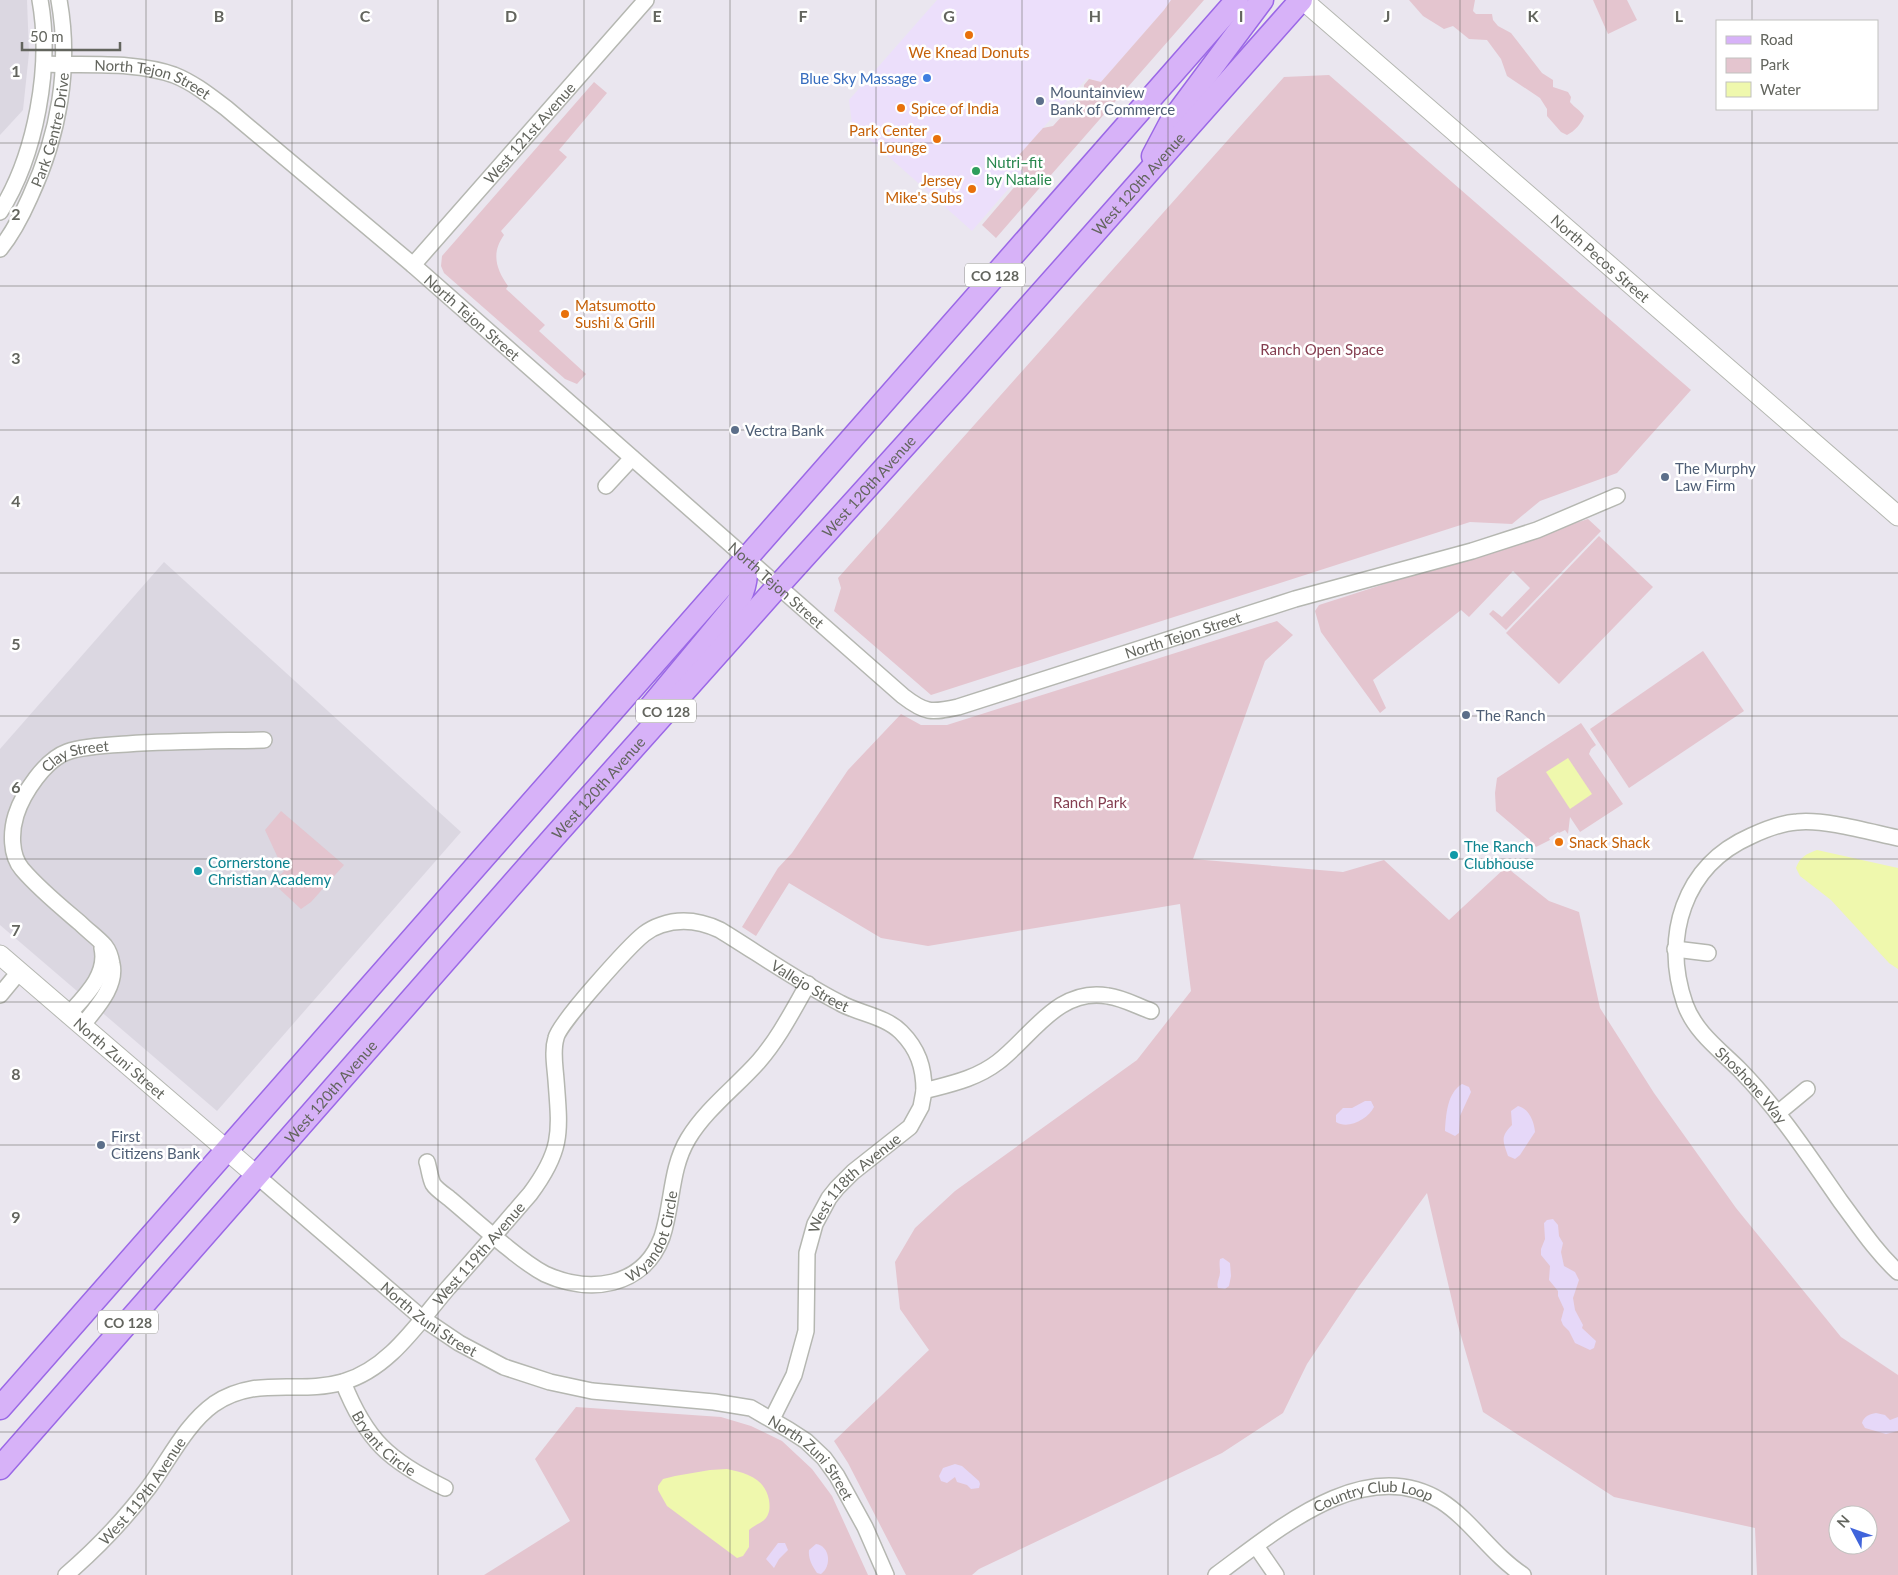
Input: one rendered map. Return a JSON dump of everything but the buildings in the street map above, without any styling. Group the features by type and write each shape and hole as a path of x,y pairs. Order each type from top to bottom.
{"main road":[{"name":"CO 128","path":"0,1408 1237,0"},
{"path":"1136,187 1171,122 1262,0"},
{"name":"West 120th Avenue","path":"0,1468 582,806 1302,0"},
{"path":"582,806 628,733 737,603 743,592 747,576 746,557"}],"street":[{"name":"Park Centre Drive","path":"0,212 12,193 23,165 36,117 44,64 44,24 40,0"},
{"name":"Park Centre Drive","path":"0,249 21,217 44,167 56,128 64,65 59,0"},
{"name":"West 121st Avenue","path":"413,265 646,0"},
{"name":"North Pecos Street","path":"1302,0 1898,516"},
{"name":"North Tejon Street","path":"44,64 134,67 158,71 187,81 226,108 413,265 903,696 922,709 937,712 958,708 1295,599 1472,552 1537,530 1617,496"},
{"path":"606,486 632,458"},
{"name":"Clay Street","path":"75,1020 102,968 104,960 98,940 39,887 20,867 13,852 12,834 20,801 29,786 46,766 67,752 113,745 264,740"},
{"name":"Shoshone Way","path":"1898,838 1810,822 1798,822 1778,825 1743,839 1724,851 1690,890 1681,912 1675,949 1677,974 1690,1015 1704,1036 1740,1070 1778,1113 1856,1222 1898,1272"},
{"name":"Vallejo Street","path":"660,925 690,921 705,923 720,930 840,1003 886,1021 900,1031 913,1045 923,1070 924,1091"},
{"name":"West 119th Avenue","path":"66,1575 130,1511 149,1487 190,1427 214,1405 228,1396 260,1387 326,1385 343,1382 375,1367 402,1342 539,1182 554,1155 559,1128 554,1058 558,1031 567,1018 643,934 660,925"},
{"path":"1675,949 1708,953"},
{"path":"0,995 7,965"},
{"name":"North Zuni Street","path":"7,965 75,1020 422,1318 459,1343 504,1367 550,1382 592,1391 663,1396 751,1408 806,1441 824,1458 837,1476 865,1527 886,1575"},
{"name":"Wyandot Circle","path":"427,1162 433,1184 494,1236 543,1273 578,1284 606,1284 626,1278 637,1272 651,1256 662,1236 677,1163 689,1138 704,1117 761,1058 808,984"},
{"path":"924,1091 964,1080 987,1070 1009,1053 1052,1011 1063,1004 1082,997 1107,995 1151,1012"},
{"path":"1778,1113 1807,1089"},
{"name":"West 118th Avenue","path":"772,1419 794,1375 806,1331 807,1260 815,1224 829,1198 837,1188 853,1172 910,1127 921,1107 924,1091"},
{"name":"Bryant Circle","path":"343,1382 353,1408 380,1446 408,1469 444,1488"},
{"name":"Country Club Loop","path":"1216,1575 1290,1521 1327,1501 1354,1491 1376,1487 1418,1490 1442,1502 1505,1562 1523,1575"},
{"path":"1256,1546 1276,1575"}],"shaded area":[{"path":"0,0 27,0 29,53 23,110 0,135"},
{"path":"937,0 1171,0 1101,82 1087,78 1012,163 1023,172 972,231 852,124 849,100"},
{"path":"164,562 461,832 217,1111 0,925 0,749"}],"green space":[{"path":"1171,0 1204,0 996,238 982,225 1022,178 1024,174 1019,155 1043,128 1053,126 1084,92 1084,85 1089,79 1101,82"},
{"path":"1409,0 1475,0 1473,11 1476,14 1492,14 1493,20 1498,26 1511,33 1542,73 1553,80 1553,87 1568,92 1571,97 1570,102 1584,116 1579,124 1567,135 1561,132 1547,116 1547,109 1540,98 1507,76 1501,59 1487,40 1469,39 1453,26 1444,29 1423,16"},
{"path":"1593,0 1627,0 1637,20 1608,34"},
{"name":"Ranch Open Space","path":"1329,75 1691,390 1617,473 1540,501 1512,524 1470,522 931,695 834,611 841,588 838,578 1284,77"},
{"path":"594,82 607,93 559,150 567,157 501,231 504,235 497,248 496,255 500,273 508,286 506,289 545,325 539,331 586,374 577,384 565,379 444,273 441,266 442,256"},
{"path":"1588,519 1601,531 1506,630 1489,614 1493,610 1502,617 1530,588 1513,571 1469,617 1461,610 1373,680 1386,708 1380,713 1321,632 1315,611 1319,605"},
{"path":"1599,536 1653,587 1559,684 1506,633"},
{"name":"Ranch Park","path":"1277,621 1293,635 1265,661 1193,859 1343,872 1384,860 1449,920 1506,867 1549,901 1579,912 1600,1008 1654,1093 1736,1208 1841,1337 1898,1375 1898,1575 1757,1575 1755,1528 1614,1497 1483,1412 1457,1322 1427,1193 1357,1289 1307,1364 1283,1413 1222,1453 979,1569 972,1575 906,1575 848,1463 834,1441 929,1350 900,1309 895,1262 915,1228 955,1191 1137,1060 1191,991 1180,904 928,946 881,938 789,883 756,936 742,927 778,868 792,853 848,770 901,714 921,725 947,725"},
{"path":"1703,651 1744,711 1629,788 1590,729"},
{"path":"1581,723 1596,745 1589,754 1623,804 1580,832 1570,817 1568,834 1565,830 1558,832 1549,838 1550,840 1536,847 1496,811 1495,793 1497,778"},
{"path":"281,811 344,865 311,902 301,909 273,883 284,871 265,830"},
{"path":"576,1407 721,1417 751,1426 782,1441 812,1469 832,1496 868,1575 484,1575 570,1521 535,1459"}],"sand":[{"path":"1462,1084 1469,1087 1471,1092 1460,1116 1459,1133 1455,1136 1445,1131 1447,1111 1453,1093"},
{"path":"1365,1101 1371,1101 1374,1107 1363,1119 1346,1125 1336,1122 1336,1115 1343,1108 1352,1108"},
{"path":"1518,1106 1530,1116 1535,1132 1520,1155 1515,1159 1508,1156 1504,1136 1512,1125 1511,1111"},
{"path":"1553,1219 1558,1225 1559,1236 1563,1243 1561,1252 1564,1266 1575,1272 1579,1280 1573,1298 1575,1310 1583,1325 1582,1328 1596,1341 1594,1348 1590,1350 1575,1343 1569,1331 1563,1325 1561,1320 1564,1309 1558,1296 1558,1291 1549,1280 1550,1266 1541,1255 1545,1239 1544,1223 1547,1220"},
{"path":"1223,1258 1230,1263 1231,1276 1229,1286 1225,1289 1218,1288 1220,1259"},
{"path":"1876,1413 1885,1415 1890,1420 1898,1417 1898,1431 1886,1434 1865,1428 1862,1423 1864,1419"},
{"path":"955,1464 962,1466 979,1481 979,1488 971,1489 967,1485 957,1482 955,1477 947,1483 941,1481 939,1476 943,1468"},
{"path":"778,1543 785,1543 788,1550 779,1559 774,1568 766,1559"},
{"path":"816,1544 824,1548 828,1557 827,1566 821,1574 815,1570 809,1556 809,1550"}],"water":[{"path":"1568,758 1592,794 1570,809 1546,772"},
{"path":"1817,850 1898,868 1898,969 1889,963 1831,900 1800,876 1796,868 1799,861"},
{"path":"727,1469 741,1472 759,1482 767,1493 769,1503 766,1518 749,1530 749,1547 743,1556 737,1558 667,1506 658,1490 658,1486 663,1479 710,1470"}],"place":[{"name":"We Knead Donuts","path":"969,35"},
{"name":"Blue Sky Massage","path":"927,78"},
{"name":"Mountainview Bank of Commerce","path":"1040,101"},
{"name":"Spice of India","path":"901,108"},
{"name":"Park Center Lounge","path":"937,139"},
{"name":"Nutri–fit by Natalie","path":"976,171"},
{"name":"Jersey Mike's Subs","path":"972,189"},
{"name":"Matsumotto Sushi & Grill","path":"565,314"},
{"name":"Vectra Bank","path":"735,430"},
{"name":"The Murphy Law Firm","path":"1665,477"},
{"name":"The Ranch","path":"1466,715"},
{"name":"Snack Shack","path":"1559,842"},
{"name":"The Ranch Clubhouse","path":"1454,855"},
{"name":"Cornerstone Christian Academy","path":"198,871"},
{"name":"First Citizens Bank","path":"101,1145"}]}
